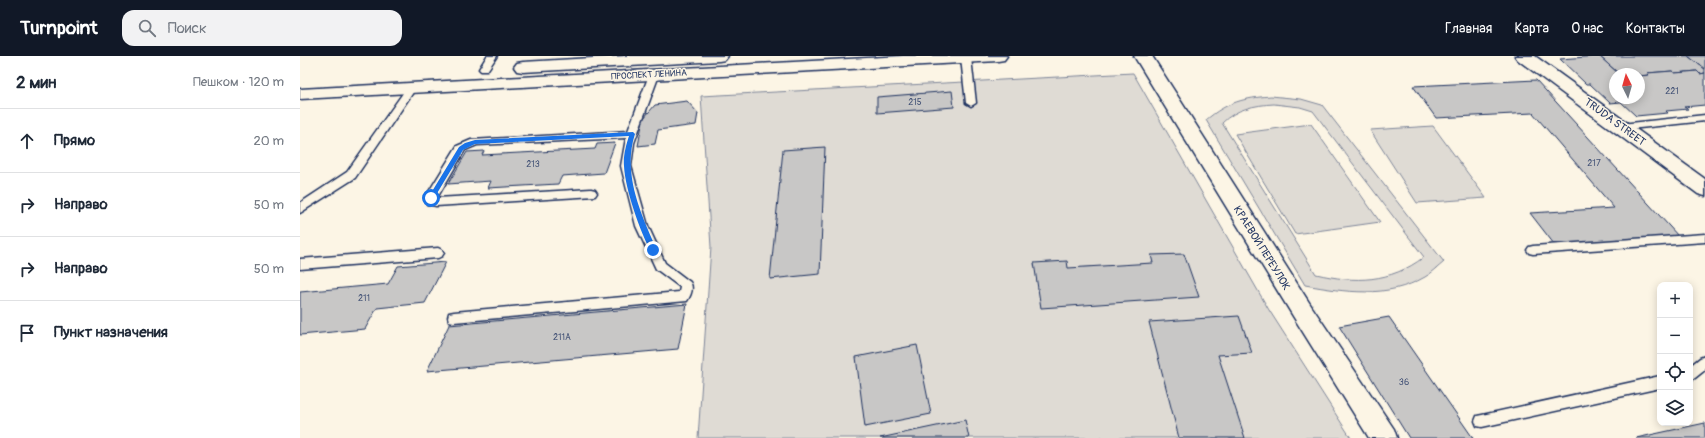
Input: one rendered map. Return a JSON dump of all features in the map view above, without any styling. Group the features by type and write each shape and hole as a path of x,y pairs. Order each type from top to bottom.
{"main road":[{"name":"ПРОСПЕКТ ЛЕНИНА","path":"300,79 488,62 719,56"},
{"name":"ПРОСПЕКТ ЛЕНИНА","path":"300,94 998,56"},
{"name":"КРАЕВОЙ ПЕРЕУЛОК","path":"1144,56 1304,314 1384,438"},
{"name":"TRUDA STREET","path":"1524,56 1705,189"}],"lane":[{"path":"966,58 971,103"},
{"path":"454,317 683,297 685,294 686,285 660,266 642,226 626,166 629,143 654,75"},
{"path":"300,209 351,175 411,88"},
{"path":"1621,127 1705,118"},
{"path":"591,193 436,202 431,201 431,198 461,148 467,144 475,142 633,134"},
{"path":"1533,250 1705,238"},
{"path":"300,264 438,253"},
{"path":"1693,372 1705,362"},
{"path":"1482,420 1657,383"}],"shaded area":[{"path":"1133,73 1269,310 1351,438 698,438 711,247 701,96"},
{"path":"1271,96 1301,99 1322,105 1444,262 1428,275 1411,284 1396,289 1366,292 1335,290 1305,285 1206,120 1221,109 1236,102","holes":["1274,104 1300,107 1313,111 1424,257 1411,266 1398,272 1372,279 1345,279 1316,274 1222,123 1227,118 1239,111 1259,105"]},
{"path":"1311,124 1380,222 1295,234 1235,134"},
{"path":"1433,126 1486,198 1417,203 1370,130"}],"building":[{"path":"1599,56 1688,56 1705,69 1705,73 1700,74 1697,71 1675,73 1672,71 1647,73 1649,75 1645,75 1645,68 1612,68"},
{"path":"1599,56 1612,68 1609,68 1609,102 1590,84 1586,84 1560,59"},
{"path":"1688,56 1705,56 1705,69"},
{"path":"1697,71 1700,74 1705,73 1705,105 1684,107 1688,109 1666,111 1668,113 1636,116 1623,104 1645,104 1645,75 1649,75 1647,73"},
{"path":"1536,80 1679,237 1554,244 1530,213 1614,208 1533,113 1436,118 1413,86"},
{"path":"952,91 954,107 877,113 877,97"},
{"path":"687,101 698,113 696,125 658,130 655,144 638,146 643,119 655,105"},
{"path":"615,143 604,173 562,176 558,184 488,188 491,181 448,184 467,152 484,151 482,155 595,149 597,144"},
{"path":"825,147 820,274 770,279 783,150"},
{"path":"1184,254 1199,297 1041,308 1034,263 1067,261 1068,268 1153,263 1151,255"},
{"path":"446,262 425,303 377,308 365,329 300,335 300,292 388,284 398,266"},
{"path":"687,304 678,349 427,371 449,325"},
{"path":"1239,316 1252,353 1218,355 1245,438 1179,438 1149,322"},
{"path":"1389,317 1473,438 1409,438 1339,326"},
{"path":"917,345 931,414 865,427 856,357"},
{"path":"965,420 969,438 880,438"},
{"path":"1705,423 1705,438 1636,438 1693,426"}],"route":[{"path":"431,198 461,148 467,144 475,142 633,134 629,143 626,166 642,226 653,250"}]}
